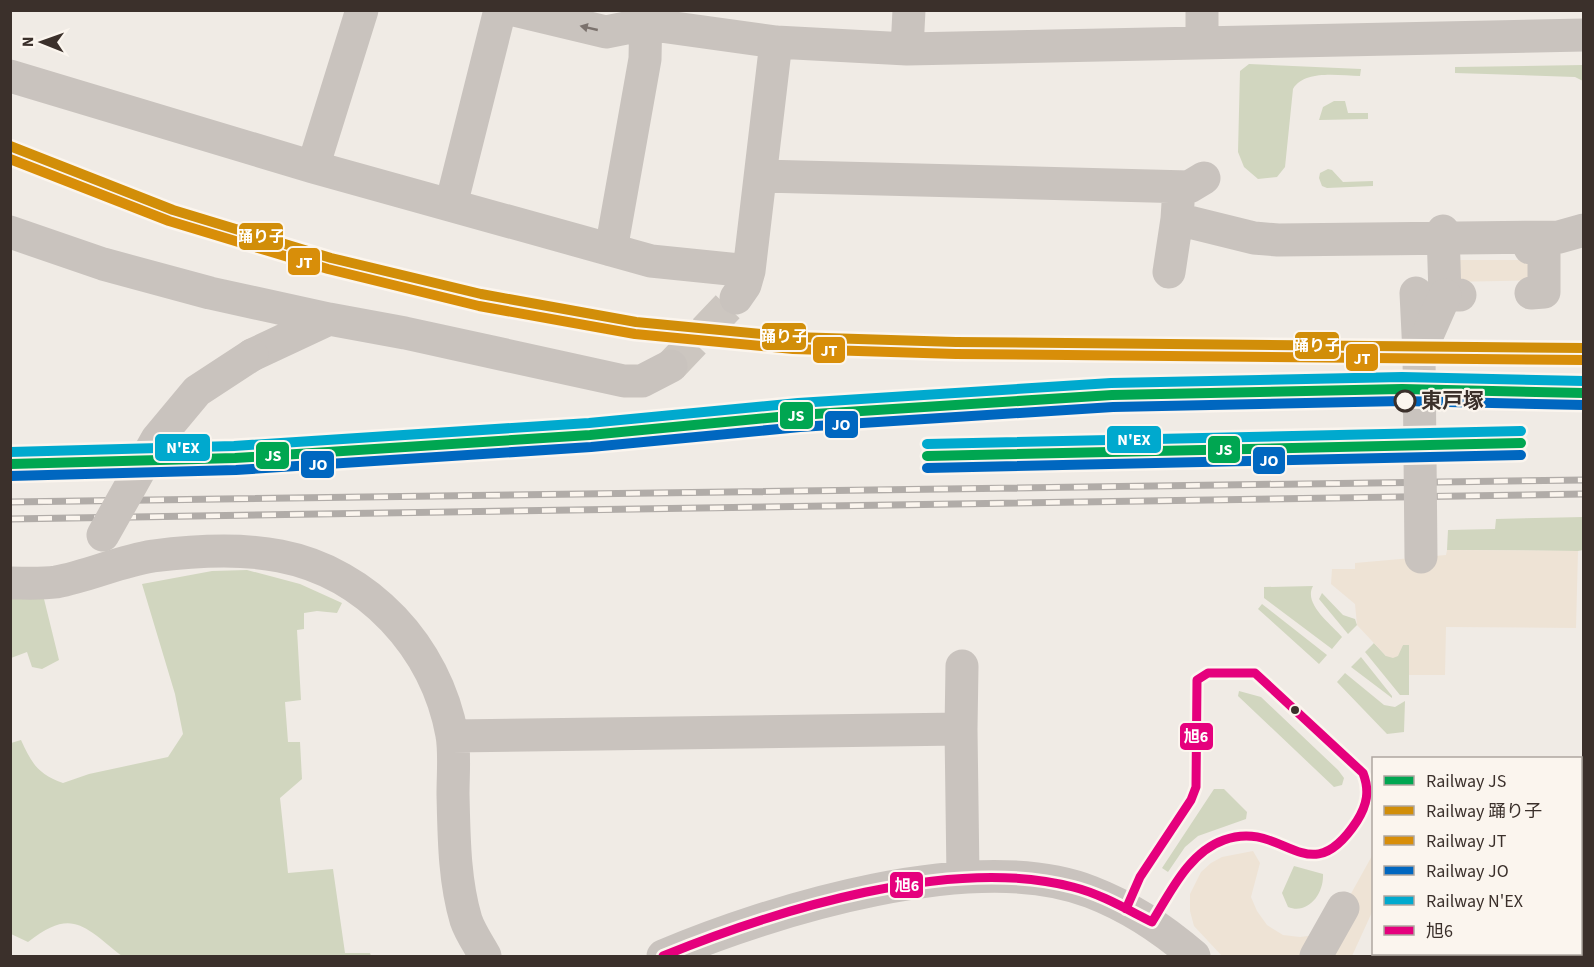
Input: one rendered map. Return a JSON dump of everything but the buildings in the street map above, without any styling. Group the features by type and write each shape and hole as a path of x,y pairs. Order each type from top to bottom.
{"street":[{"path":"312,167 362,10"},
{"path":"451,205 500,10"},
{"path":"514,10 606,32 640,15 776,42 908,49 1202,26 1584,35"},
{"path":"908,49 909,10"},
{"path":"611,250 645,59 640,15"},
{"path":"10,76 312,167 651,261 743,284 760,176 776,42"},
{"path":"760,176 1192,182 1177,219 1169,272"},
{"path":"1177,219 1254,238 1441,260 1584,230"},
{"path":"10,232 103,264 210,293 624,381 642,381 671,366"},
{"path":"1421,557 1419,354 1441,260"},
{"path":"83,575 157,439 197,391 252,355 329,319"},
{"path":"10,584 54,582 151,556 236,552 281,556 326,571 367,594 403,627 432,676 452,736 454,848 466,921 485,957"},
{"path":"962,666 963,877"},
{"path":"452,736 961,729"},
{"path":"663,957 705,938 797,910 879,890 963,877 1006,876 1061,884 1091,892 1152,922 1194,957"},
{"path":"1316,957 1343,908"}],"green space":[{"path":"1249,64 1361,69 1360,76 1314,76 1299,83 1293,89 1285,167 1277,177 1258,179 1244,167 1238,152 1240,71"},
{"path":"1583,65 1583,81 1575,77 1455,73 1455,67"},
{"path":"1334,101 1345,101 1348,113 1368,113 1368,119 1319,120 1323,107"},
{"path":"1328,169 1332,170 1343,182 1373,181 1373,186 1327,188 1322,186 1319,178 1320,173"},
{"path":"1583,517 1583,550 1447,550 1448,530 1495,529 1496,519"},
{"path":"247,570 300,584 342,603 337,613 317,611 304,613 304,629 297,630 301,700 285,702 288,742 300,742 302,779 280,798 288,873 333,869 345,953 370,953 371,956 122,956 87,929 67,923 43,931 28,942 11,934 11,743 21,740 37,767 47,776 63,783 89,774 168,757 183,734 175,694 142,584 212,571"},
{"path":"1313,586 1311,593 1315,607 1342,637 1332,649 1264,598 1264,587"},
{"path":"1322,593 1343,615 1355,619 1357,625 1348,634 1319,599"},
{"path":"10,597 44,599 59,660 42,669 32,667 27,652 11,658"},
{"path":"1262,604 1327,655 1319,664 1258,609"},
{"path":"1374,643 1386,656 1403,645 1409,645 1409,695 1400,695 1365,652"},
{"path":"1361,657 1392,696 1392,698 1351,667"},
{"path":"1345,673 1384,705 1395,707 1405,701 1404,732 1387,734 1337,682"},
{"path":"1239,691 1261,697 1338,770 1344,778 1342,785 1334,787 1238,696"},
{"path":"1214,789 1224,789 1247,812 1246,819 1198,836 1185,847 1168,872 1162,868"},
{"path":"1294,866 1323,874 1318,895 1308,905 1295,909 1288,907 1282,893"}],"shaded area":[{"path":"1448,260 1544,260 1544,280 1449,282"},
{"path":"1447,550 1578,551 1576,628 1446,627 1445,675 1409,675 1409,645 1403,645 1398,656 1393,658 1386,656 1357,625 1355,604 1331,584 1332,569 1355,569 1355,563 1446,555"},
{"path":"1253,851 1260,863 1251,897 1257,911 1267,925 1283,935 1300,937 1316,935 1343,908 1372,856 1372,912 1352,956 1222,956 1194,926 1190,911 1190,894 1201,872 1222,857"}],"tunnel":[{"path":"671,366 736,298"}],"railway":[{"path":"10,502 1584,480"},
{"path":"10,519 1584,494"}],"rail line":[{"name":"踊り子","path":"10,146 173,210 331,258 481,294 636,322 793,337 956,342 1584,348"},
{"name":"JT","path":"10,159 169,221 328,269 479,306 635,334 793,349 956,354 1584,360"},
{"name":"N'EX","path":"10,452 234,446 589,423 798,403 1111,383 1402,377 1584,381"},
{"name":"JS","path":"10,464 235,458 590,435 799,415 1112,395 1402,389 1584,393"},
{"name":"JO","path":"10,476 236,470 591,447 800,427 1113,407 1402,401 1584,405"},
{"name":"N'EX","path":"927,444 1521,431"},
{"name":"JS","path":"927,456 1521,443"},
{"name":"JO","path":"927,468 1521,455"}],"transit line":[{"name":"旭6","path":"1126,909 1140,877 1191,800 1196,787 1197,680 1208,673 1255,673 1363,773 1367,792 1363,809 1357,821 1340,842 1324,853 1309,854 1263,838 1245,836 1224,840 1212,846 1191,864 1173,886 1152,922"},
{"name":"旭6","path":"663,956 758,921 865,892 920,883 974,878 1025,879 1073,887 1103,898 1152,922"}],"place":[{"name":"東戸塚","path":"1405,401"}]}
